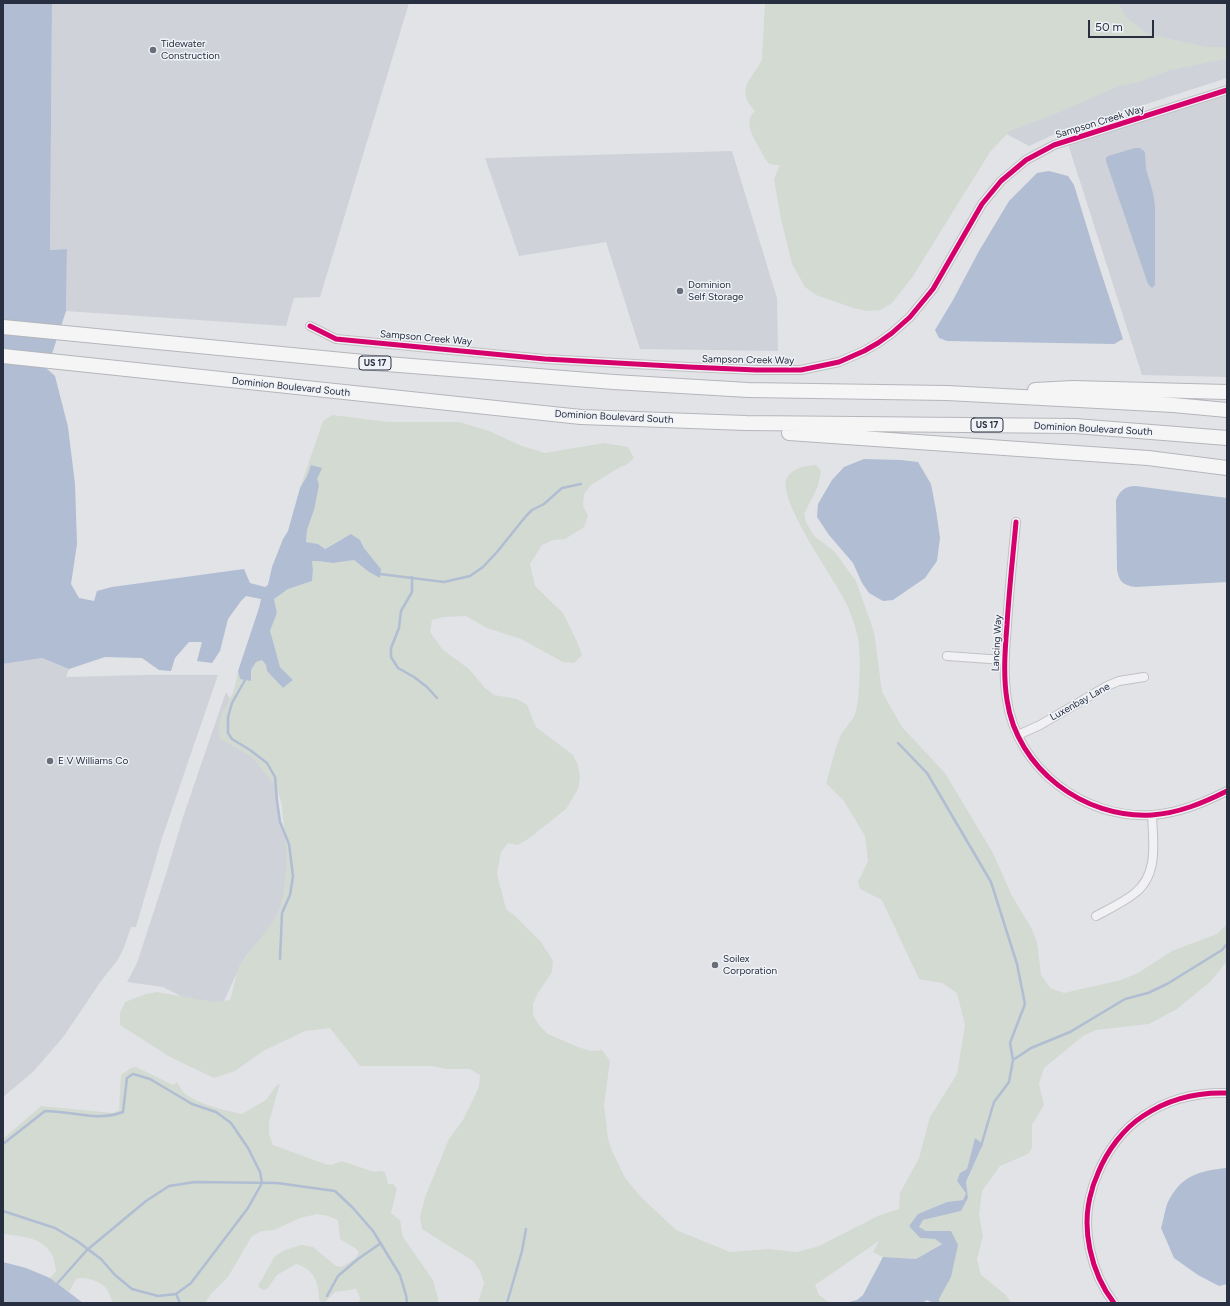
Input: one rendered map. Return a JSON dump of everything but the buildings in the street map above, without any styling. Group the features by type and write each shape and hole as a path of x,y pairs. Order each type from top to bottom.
{"highway":[{"name":"US 17","path":"3,327 382,364 614,382 748,390 947,393 1173,405 1227,410"},
{"name":"Dominion Boulevard South","path":"3,356 581,417 746,427 1075,426 1227,438"},
{"path":"947,393 1073,388 1227,392"},
{"path":"746,427 1148,458 1227,468"}],"street":[{"name":"Sampson Creek Way","path":"310,326 336,339 545,358 689,368 756,370 801,370 826,365 852,357 871,347 892,333 910,317 933,289 982,204 1001,181 1026,160 1054,145 1227,90"},
{"name":"Lancing Way","path":"1016,522 1004,672 1009,713 1018,735 1032,759 1044,773 1079,799 1110,811 1134,815 1152,815 1181,810 1194,806 1227,791"},
{"path":"947,656 1004,660"},
{"name":"Luxenbay Lane","path":"1018,735 1040,725 1107,686 1119,681 1144,677"},
{"path":"1096,916 1136,892 1147,878 1152,868 1153,856 1152,815"},
{"path":"1114,1303 1095,1270 1090,1254 1089,1242 1089,1203 1092,1190 1103,1161 1121,1135 1142,1117 1155,1109 1174,1100 1196,1094 1227,1093"}],"shaded area":[{"path":"52,3 409,3 320,297 294,298 286,326 66,311 67,249 50,250"},
{"path":"765,3 1118,3 1127,18 1148,34 1207,47 1227,47 1227,59 1170,70 1139,82 1119,86 1053,115 1010,131 990,152 913,276 892,303 880,310 867,311 853,308 816,295 805,287 792,264 781,219 774,179 780,165 770,164 767,162 753,136 750,120 751,115 755,111 747,101 745,92 748,82 762,59"},
{"path":"848,3 1227,3 1227,78 1057,133 1029,146 971,115"},
{"path":"1227,95 1227,377 1142,375 1068,144"},
{"path":"732,151 777,298 778,351 640,349 606,242 519,256 485,158"},
{"path":"332,415 388,422 459,422 489,431 522,446 545,453 604,443 628,447 634,458 626,465 620,467 591,485 584,494 583,506 588,516 584,527 565,539 553,540 542,545 530,564 535,586 563,613 578,644 582,655 574,663 563,662 521,639 487,628 466,616 443,617 432,620 430,632 443,650 469,669 485,688 494,695 517,699 527,705 536,727 573,755 578,765 580,778 578,789 566,809 518,845 508,843 501,852 497,874 506,909 541,942 553,961 552,972 538,993 533,1004 533,1015 539,1025 548,1034 590,1051 602,1050 610,1061 604,1105 608,1139 612,1151 625,1178 641,1197 676,1230 730,1252 768,1249 797,1252 819,1246 880,1215 899,1209 900,1193 919,1158 930,1117 957,1074 965,1025 957,993 942,983 919,979 882,900 860,889 858,882 868,861 865,836 844,801 826,783 840,737 854,717 857,708 860,676 860,654 854,623 846,603 807,538 790,502 786,488 787,478 796,469 804,466 816,465 821,471 818,486 804,514 806,522 814,536 834,551 856,581 874,632 882,692 902,727 945,773 993,853 1012,896 1032,929 1037,943 1041,975 1050,988 1064,993 1121,980 1138,973 1172,951 1217,934 1227,924 1227,961 1211,981 1177,1009 1149,1024 1096,1030 1083,1036 1044,1068 1039,1084 1044,1105 1032,1125 1032,1148 1028,1154 1000,1166 982,1191 979,1215 983,1236 977,1259 981,1275 1006,1295 1011,1303 940,1303 939,1299 951,1277 950,1231 926,1231 919,1227 923,1220 961,1211 968,1198 966,1182 983,1144 975,1139 967,1169 960,1173 966,1193 963,1200 947,1202 918,1214 909,1226 920,1238 935,1239 942,1243 916,1259 883,1257 873,1252 879,1241 815,1285 819,1295 830,1303 478,1303 484,1283 480,1271 473,1261 422,1229 420,1217 425,1197 449,1139 463,1120 479,1087 480,1075 470,1069 446,1069 432,1066 360,1066 330,1028 305,1031 263,1051 235,1071 214,1078 170,1057 120,1025 120,1013 125,1002 146,994 157,992 214,1002 230,1000 239,966 274,920 279,910 283,897 287,863 282,805 273,783 251,756 220,739 219,725 222,714 233,692 238,671 240,679 251,670 256,662 262,660 266,665 267,671 283,688 293,680 280,667 270,631 277,613 274,599 288,589 312,581 312,561 333,563 354,560 369,572 380,577 381,569 364,548 360,540 351,535 325,549 318,544 306,542 307,530 314,510 311,466 300,488 323,421"},
{"path":"42,658 69,669 66,677 218,675 162,838 136,927 131,927 123,950 117,961 101,981 64,1036 33,1072 3,1097 3,664"},
{"path":"226,692 275,777 280,822 289,844 290,895 267,933 246,956 218,1015 163,987 127,982 137,963 183,817"},
{"path":"136,1067 173,1085 177,1082 184,1093 197,1101 227,1111 242,1114 266,1100 280,1083 269,1122 269,1134 273,1145 325,1164 331,1165 342,1161 374,1172 385,1172 388,1184 393,1184 397,1189 391,1213 400,1220 403,1237 433,1280 438,1303 359,1303 360,1298 356,1289 335,1292 324,1303 322,1303 319,1300 318,1288 314,1276 305,1268 296,1264 277,1275 267,1289 262,1290 258,1286 275,1256 285,1250 301,1245 313,1247 336,1266 342,1267 356,1258 359,1252 340,1239 338,1220 317,1214 300,1218 274,1230 262,1231 252,1236 228,1277 211,1294 205,1303 113,1303 106,1288 96,1281 84,1278 76,1279 69,1292 50,1278 56,1271 53,1257 47,1248 36,1240 30,1238 3,1234 3,1139 41,1106 113,1113 119,1110 121,1075 131,1068"}],"water":[{"path":"3,3 52,3 50,250 67,249 66,311 47,369 55,376 68,427 75,484 77,544 71,584 79,598 94,601 97,591 112,587 244,569 250,583 265,587 268,585 272,567 283,539 288,531 300,488 311,465 322,468 317,479 319,485 314,510 307,530 306,542 318,544 325,549 351,534 360,540 364,548 381,569 380,578 369,572 354,560 333,563 312,561 312,581 288,589 274,599 277,613 270,631 280,667 293,680 283,688 267,671 266,665 262,660 256,662 251,670 251,681 240,679 238,671 261,599 246,596 228,619 220,651 212,663 197,661 202,642 189,642 175,658 171,671 159,670 142,658 105,657 69,669 42,658 3,664"},
{"path":"1135,148 1140,148 1145,152 1146,169 1155,206 1155,285 1152,288 1148,284 1106,161 1108,156"},
{"path":"1049,171 1068,176 1074,185 1123,339 1114,344 947,341 939,338 935,330 1009,201 1037,173"},
{"path":"864,459 918,462 931,484 940,538 937,561 925,578 893,600 883,601 869,593 862,583 853,563 829,535 817,517 818,504 832,480 844,467"},
{"path":"1136,486 1227,498 1227,582 1135,587 1122,582 1117,569 1116,500 1124,489"},
{"path":"975,1138 983,1144 966,1182 968,1198 961,1211 923,1220 919,1227 926,1231 951,1231 958,1245 951,1277 939,1299 940,1303 933,1303 927,1300 922,1303 845,1303 857,1300 863,1295 883,1257 916,1259 942,1244 935,1239 920,1238 909,1226 918,1214 947,1202 963,1200 966,1193 957,1181 960,1173 967,1169"},
{"path":"1227,1168 1227,1284 1219,1286 1198,1275 1174,1258 1161,1228 1168,1201 1181,1184 1187,1179 1201,1172"},
{"path":"3,1262 26,1268 50,1278 83,1303 3,1303"}],"waterway":[{"path":"380,574 444,582 470,576 483,567 532,510 544,504 562,488 581,484"},
{"path":"412,577 412,592 401,611 399,628 391,648 391,657 398,668 414,677 427,687 437,698"},
{"path":"245,680 232,703 228,717 228,733 232,739 267,763 275,777 280,822 289,844 293,876 290,895 282,913 280,959"},
{"path":"898,743 927,773 991,882 1017,964 1025,1004 1010,1043 1013,1060"},
{"path":"981,1146 994,1102 1009,1082 1013,1060 1031,1048 1070,1032 1125,999 1148,993 1167,984 1222,950 1227,944"},
{"path":"3,1144 45,1111 94,1116 114,1115 123,1112 127,1078 133,1074 150,1079 192,1104 216,1112 231,1123 248,1148 260,1172 262,1183 248,1208 191,1283 176,1294 158,1296 132,1289 115,1275 101,1259 77,1241 55,1228 3,1211"},
{"path":"55,1286 87,1250 146,1201 169,1186 195,1182 277,1183 335,1191 353,1208 373,1231 400,1275 407,1303"},
{"path":"507,1303 522,1251 526,1229"},
{"path":"327,1296 338,1276 358,1259 381,1243"},
{"path":"176,1294 180,1303"}],"cycle path":[{"path":"310,326 336,339 545,359 756,370 801,370 839,362 878,343 910,317 933,289 982,204 1001,181 1026,160 1054,145 1227,90"},
{"path":"1016,522 1006,644 1006,691 1013,725 1024,748 1039,768 1058,785 1079,799 1102,808 1127,814 1152,815 1181,810 1209,800 1227,791"},
{"path":"1114,1303 1099,1278 1094,1264 1090,1249 1087,1219 1092,1188 1106,1157 1116,1141 1129,1127 1143,1116 1162,1105 1194,1095 1227,1093"}],"place":[{"name":"Tidewater Construction","path":"153,50"},
{"name":"Dominion Self Storage","path":"680,291"},
{"name":"E V Williams Co","path":"50,761"},
{"name":"Soilex Corporation","path":"715,965"}]}
